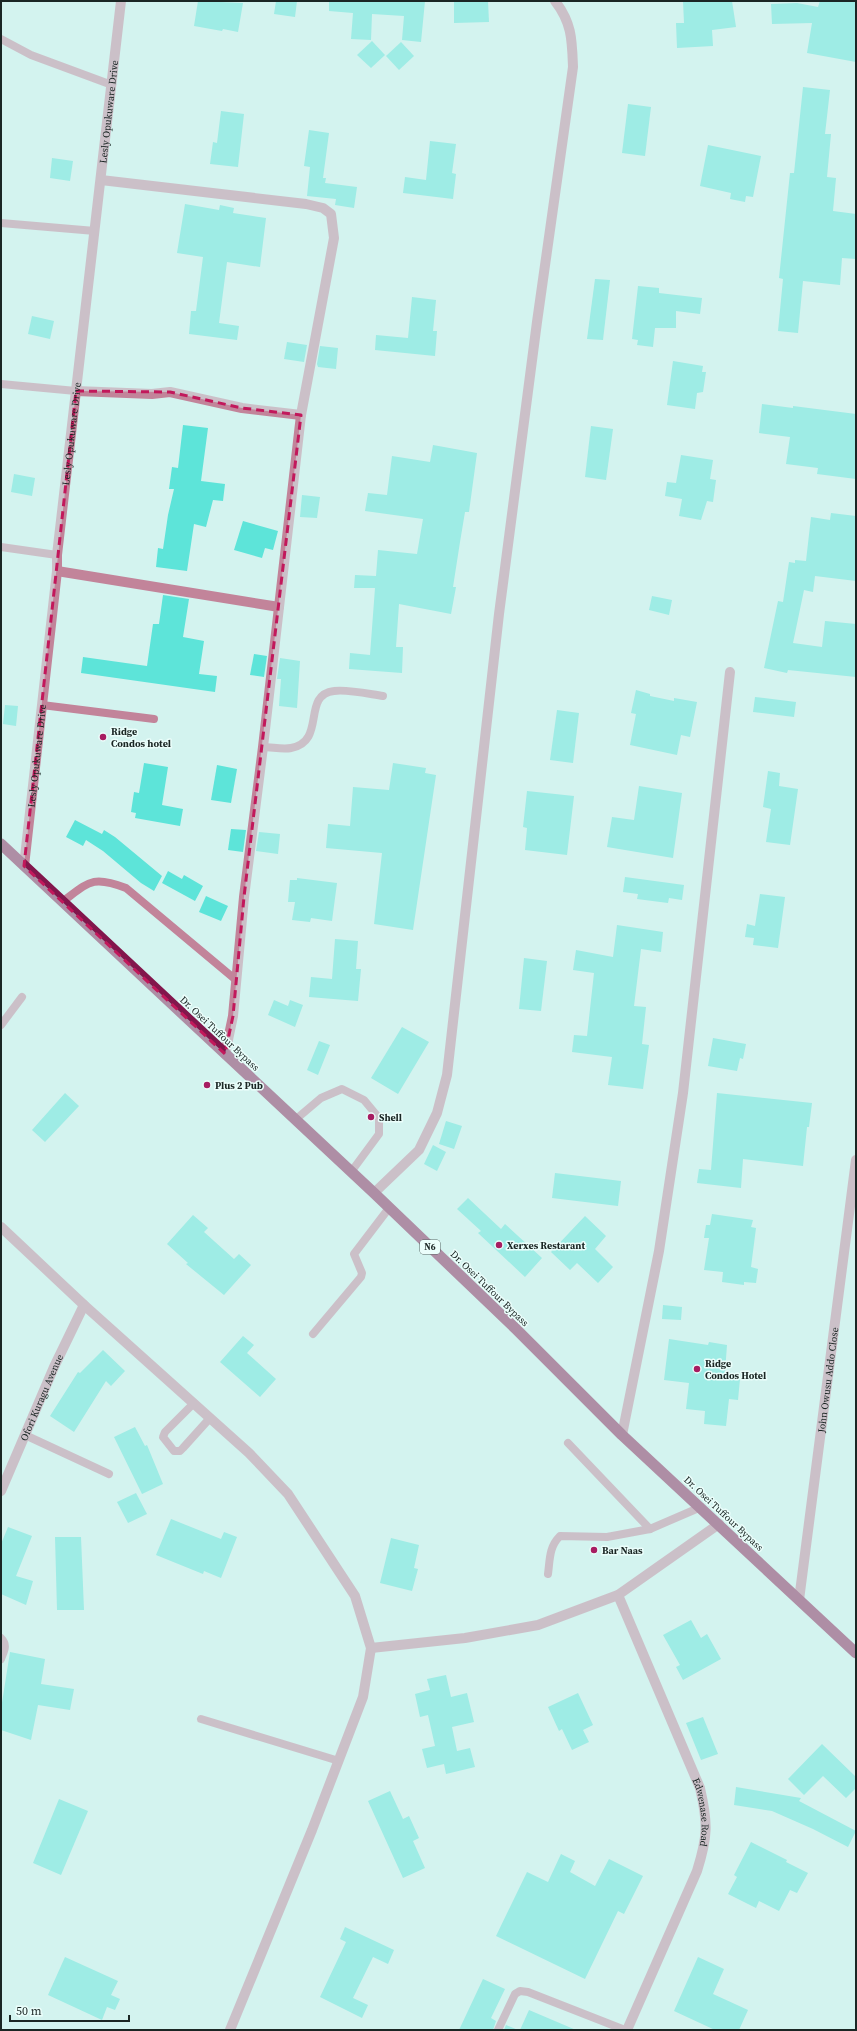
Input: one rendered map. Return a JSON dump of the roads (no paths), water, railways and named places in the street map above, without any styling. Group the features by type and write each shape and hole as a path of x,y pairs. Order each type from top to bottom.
{"highway":[{"name":"Dr. Osei Tuffour Bypass","path":"1,845 351,1172 516,1329 622,1435 856,1653"}],"street":[{"name":"Lesly Opukuware Drive","path":"24,866 57,571 57,555 121,1"},
{"path":"374,1194 419,1150 437,1113 447,1075 498,614 573,67 572,36 564,12 555,1"},
{"path":"101,180 306,204 323,208 331,214 334,238 301,415 263,747 244,897 233,1016 225,1054"},
{"path":"76,391 152,394 170,392 242,408 301,415"},
{"path":"57,571 279,607"},
{"path":"622,1435 659,1251 683,1093 730,672"},
{"name":"John Owusu Addo Close","path":"799,1600 856,1160"},
{"path":"1,1227 84,1305 249,1453 288,1494 355,1596 371,1648 363,1697 339,1761 230,2030"},
{"name":"Ofori Kuragu Avenue","path":"1,1491 54,1367 84,1305"},
{"path":"371,1648 465,1638 538,1625 618,1595 719,1524"},
{"name":"Edwenase Road","path":"618,1595 700,1788 707,1817 704,1846 697,1871 626,2030"}],"lane":[{"path":"1,39 31,55 112,85"},
{"path":"1,223 95,231"},
{"path":"1,384 76,391"},
{"path":"1,548 57,555"},
{"path":"263,747 291,748 305,742 313,727 315,705 321,695 334,691 383,696"},
{"path":"42,705 154,719"},
{"path":"62,902 89,883 108,881 126,888 236,980"},
{"path":"1,1025 22,997"},
{"path":"295,1120 321,1098 342,1089 364,1100 379,1118 379,1134 351,1172"},
{"path":"313,1334 361,1277 362,1273 354,1254 389,1208"},
{"path":"194,1403 165,1432 163,1437 174,1450 180,1451 210,1418"},
{"path":"25,1435 109,1474"},
{"path":"568,1443 650,1529"},
{"path":"548,1574 550,1550 553,1542 560,1536 606,1537 650,1529 701,1507"},
{"path":"1,1638 6,1648 1,1659"},
{"path":"201,1719 339,1761"},
{"path":"498,2030 515,1994 520,1991 528,1992 626,2030"}],"place":[{"name":"Ridge Condos hotel","path":"103,737"},
{"name":"Plus 2 Pub","path":"207,1085"},
{"name":"Shell","path":"371,1117"},
{"name":"Xerxes Restarant","path":"499,1245"},
{"name":"Ridge Condos Hotel","path":"697,1369"},
{"name":"Bar Naas","path":"594,1550"}]}
